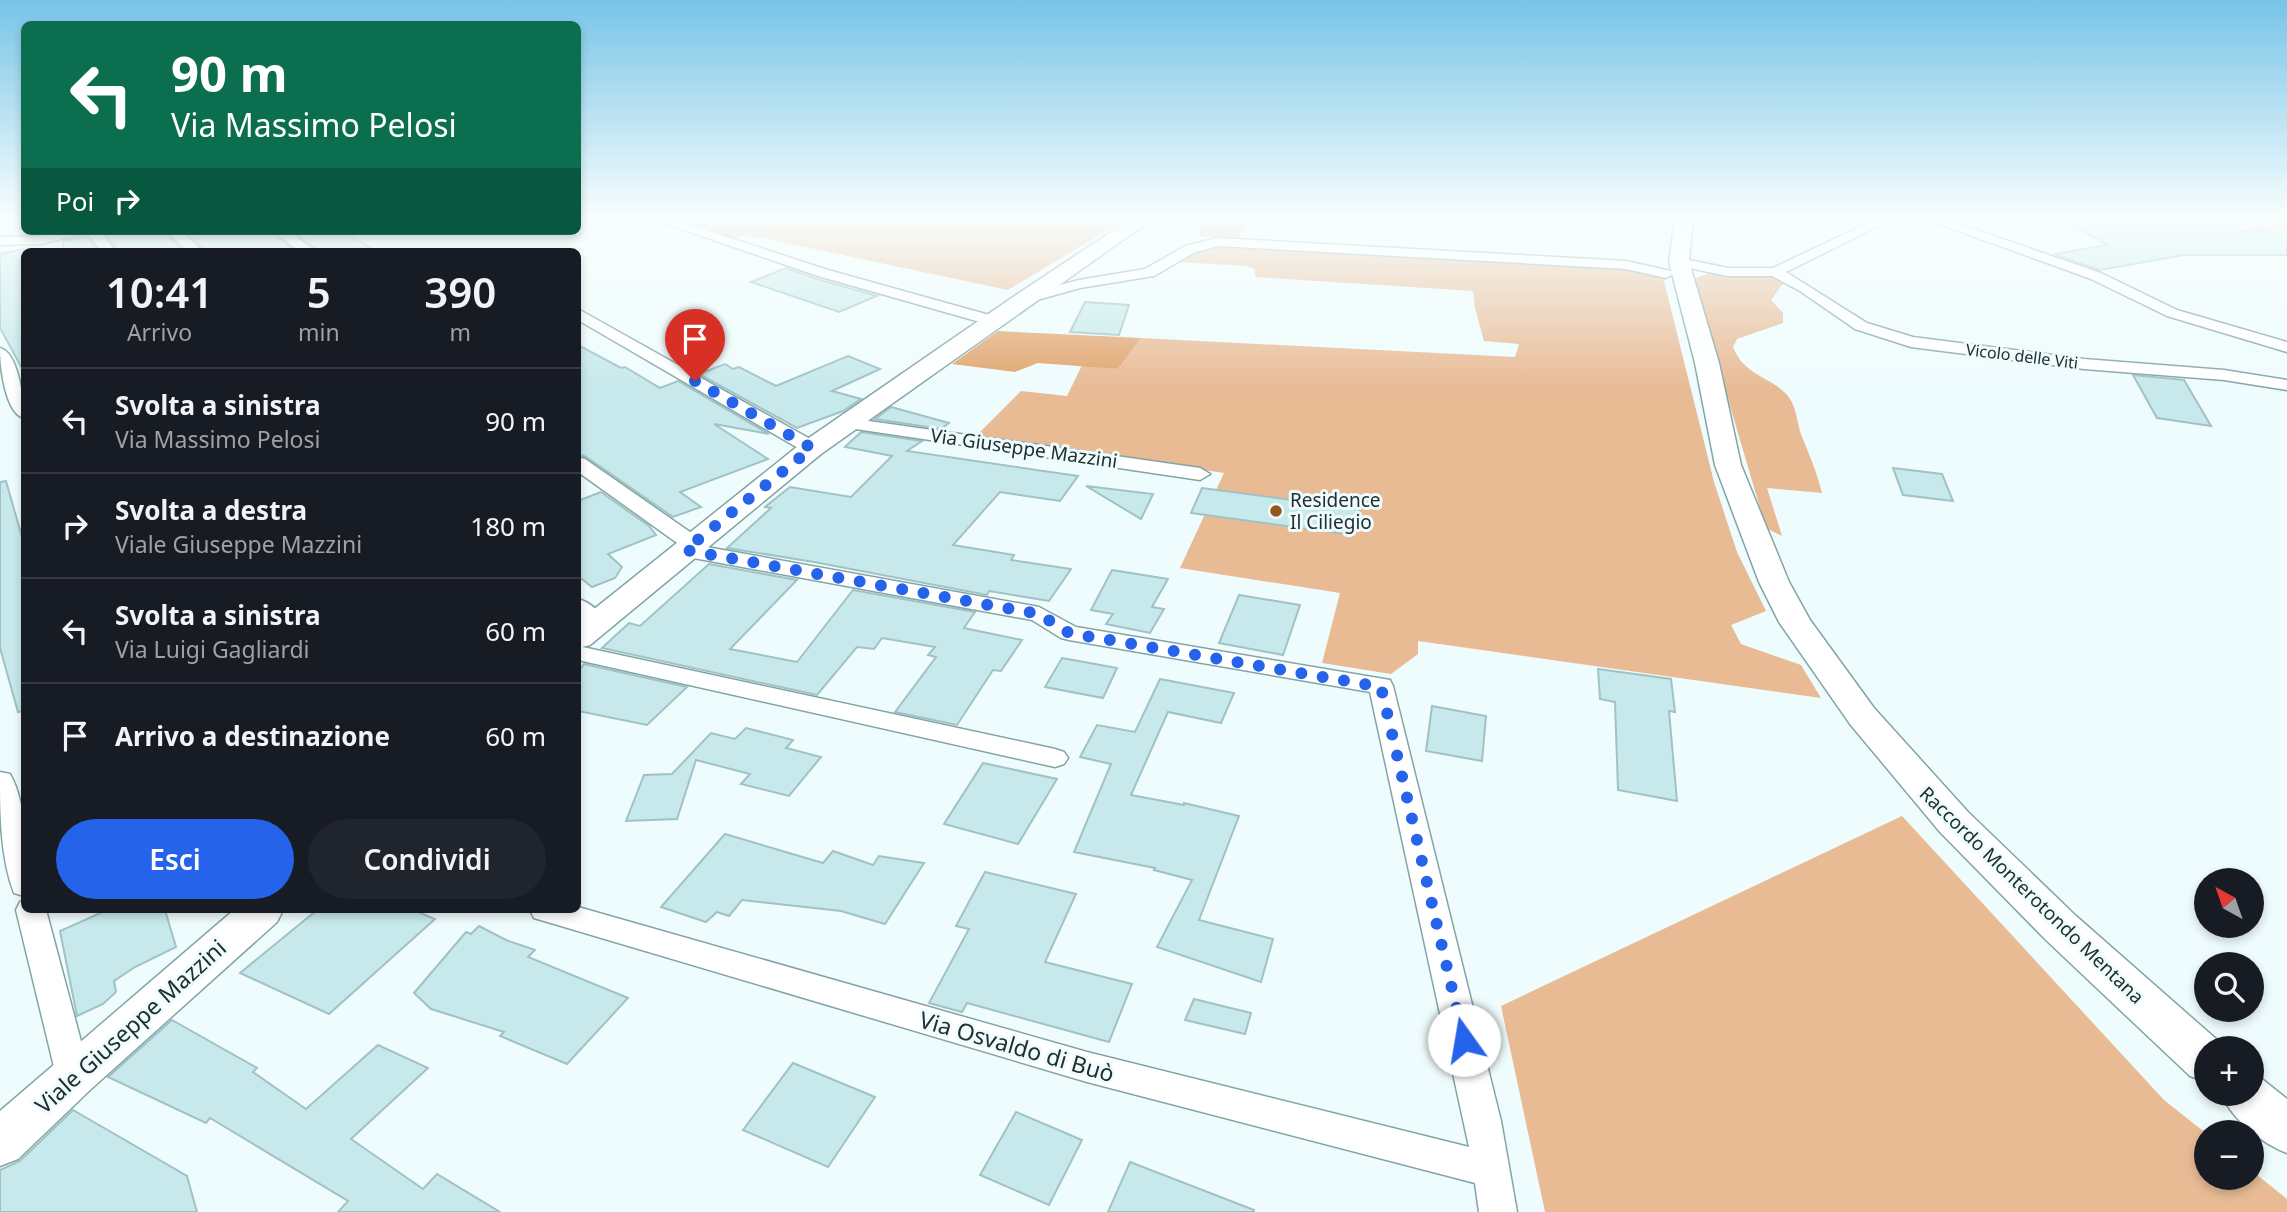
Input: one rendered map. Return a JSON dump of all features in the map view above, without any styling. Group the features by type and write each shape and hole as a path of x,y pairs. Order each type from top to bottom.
{"main road":[{"path":"584,622 688,547 812,448 1060,275"},
{"name":"Raccordo Monterotondo Mentana","path":"1675,275 1707,363 1728,465 1774,582 1811,647 1891,751 1954,822 2070,937 2194,1049"},
{"name":"Viale Giuseppe Mazzini","path":"0,1143 242,917"},
{"path":"2259,1106 2287,1130"}],"street":[{"path":"829,275 994,321"},
{"path":"1023,299 1079,284 1139,275"},
{"name":"Vicolo delle Viti","path":"1780,275 1805,288 1861,326 1911,342 2084,364 2224,375 2287,385"},
{"path":"2092,275 2172,313 2287,347"},
{"path":"581,316 812,448"},
{"path":"0,353 21,406"},
{"name":"Via Giuseppe Mazzini","path":"848,423 1200,474"},
{"path":"581,465 688,547 1039,614 1069,633 1381,687 1492,1170 1498,1212"},
{"path":"581,654 1055,758"},
{"path":"0,781 21,872"},
{"path":"32,913 73,1075"},
{"name":"Via Osvaldo di Buò","path":"555,913 1087,1067 1492,1170"}],"shaded area":[{"path":"935,275 1034,275 1008,290"},
{"path":"1255,275 1655,275 1663,277 1714,482 1737,552 1766,611 1731,625 1741,644 1801,665 1821,698 1418,641 1418,654 1391,674 1322,663 1340,593 1180,568 1224,473 976,436 1021,391 1067,396 1082,365 1118,369 1141,338 1515,357 1519,344 1484,341 1473,291 1255,277"},
{"path":"1704,275 1761,275 1784,282 1771,300 1783,313 1783,323 1737,339 1733,347 1744,364 1781,389 1791,400 1822,493 1767,488 1782,536 1766,528 1694,284 1696,278"},
{"path":"998,331 1141,338 1118,369 1038,363 1015,372 952,364"},
{"path":"1902,816 2164,1100 2194,1124 2194,1190 2264,1190 2264,1181 2287,1199 2287,1212 1545,1212 1501,1006"}],"building":[{"path":"0,275 21,275 21,366 0,328"},
{"path":"770,275 804,275 877,296 839,312 751,282"},
{"path":"1085,302 1129,305 1119,335 1070,332"},
{"path":"581,347 621,368 625,367 660,388 678,381 769,434 714,424 768,459 680,492 701,507 673,517 581,455"},
{"path":"848,356 880,369 832,391 861,399 843,411 797,428 699,374 725,364 733,369 739,367 776,386"},
{"path":"2133,375 2184,380 2211,426 2157,418"},
{"path":"891,407 949,423 941,429 875,419"},
{"path":"861,432 922,441 907,451 1078,476 1060,501 1000,492 953,545 1014,555 1011,560 1071,569 1049,601 989,591 987,595 727,548 771,508 765,507 790,487 851,497 892,456 845,447"},
{"path":"1893,468 1942,474 1953,501 1903,495"},
{"path":"6,481 21,534 21,712 18,712 0,648 0,482"},
{"path":"1086,486 1153,494 1141,519"},
{"name":"Residence Il Ciliegio","path":"1202,488 1359,509 1353,535 1191,513"},
{"path":"601,492 649,526 656,535 608,554 622,567 615,578 592,587 581,578 581,500"},
{"path":"709,564 797,580 730,649 797,662 853,590 975,612 964,628 1022,640 1001,671 993,670 957,725 895,712 936,657 928,655 935,647 882,638 874,649 857,647 817,695 602,648 629,623 640,626"},
{"path":"1112,570 1168,579 1152,607 1164,609 1150,633 1106,624 1113,614 1091,610"},
{"path":"1239,595 1300,605 1283,655 1219,643"},
{"path":"1062,658 1117,668 1103,698 1045,687"},
{"path":"584,664 687,687 647,725 581,712 581,668"},
{"path":"1598,669 1671,679 1675,712 1669,711 1677,801 1618,790 1615,702 1600,699"},
{"path":"1160,679 1234,693 1221,723 1168,712 1131,795 1184,803 1239,816 1199,920 1273,939 1261,982 1157,947 1192,880 1154,870 1155,868 1074,852 1111,764 1080,757 1097,725 1135,732"},
{"path":"1432,706 1486,716 1482,761 1426,751"},
{"path":"746,728 793,740 786,748 821,757 789,796 741,784 750,774 696,760 677,819 626,821 644,775 672,774 711,733 735,739"},
{"path":"983,763 1057,779 1018,844 944,824"},
{"path":"725,834 823,863 833,851 873,865 879,856 924,863 885,924 841,911 742,900 729,916 717,912 706,922 661,907"},
{"path":"985,872 1076,894 1045,962 1132,984 1109,1042 967,1003 962,1012 929,1003 969,929 956,926"},
{"path":"100,913 166,913 176,947 135,967 114,981 116,992 103,1004 77,1016 60,931"},
{"path":"313,913 420,913 435,919 329,1014 240,973"},
{"path":"479,926 506,940 535,950 528,957 628,998 567,1064 500,1036 504,1032 431,1009 414,993 466,932 471,934"},
{"path":"1194,999 1251,1013 1245,1034 1185,1020"},
{"path":"172,1020 257,1068 253,1072 306,1109 378,1045 428,1068 351,1139 423,1189 437,1174 500,1212 338,1212 348,1201 210,1118 206,1123 108,1077"},
{"path":"793,1063 875,1097 828,1167 743,1130"},
{"path":"73,1110 187,1176 197,1212 0,1212 0,1170 20,1161"},
{"path":"1016,1112 1082,1140 1049,1205 980,1175"},
{"path":"1130,1162 1254,1210 1254,1212 1108,1212"}],"place":[{"name":"Residence Il Ciliegio","path":"1276,511"}],"route":[{"path":"695,381 812,448 685,550 1039,614 1069,633 1381,687 1464,1040"}]}
